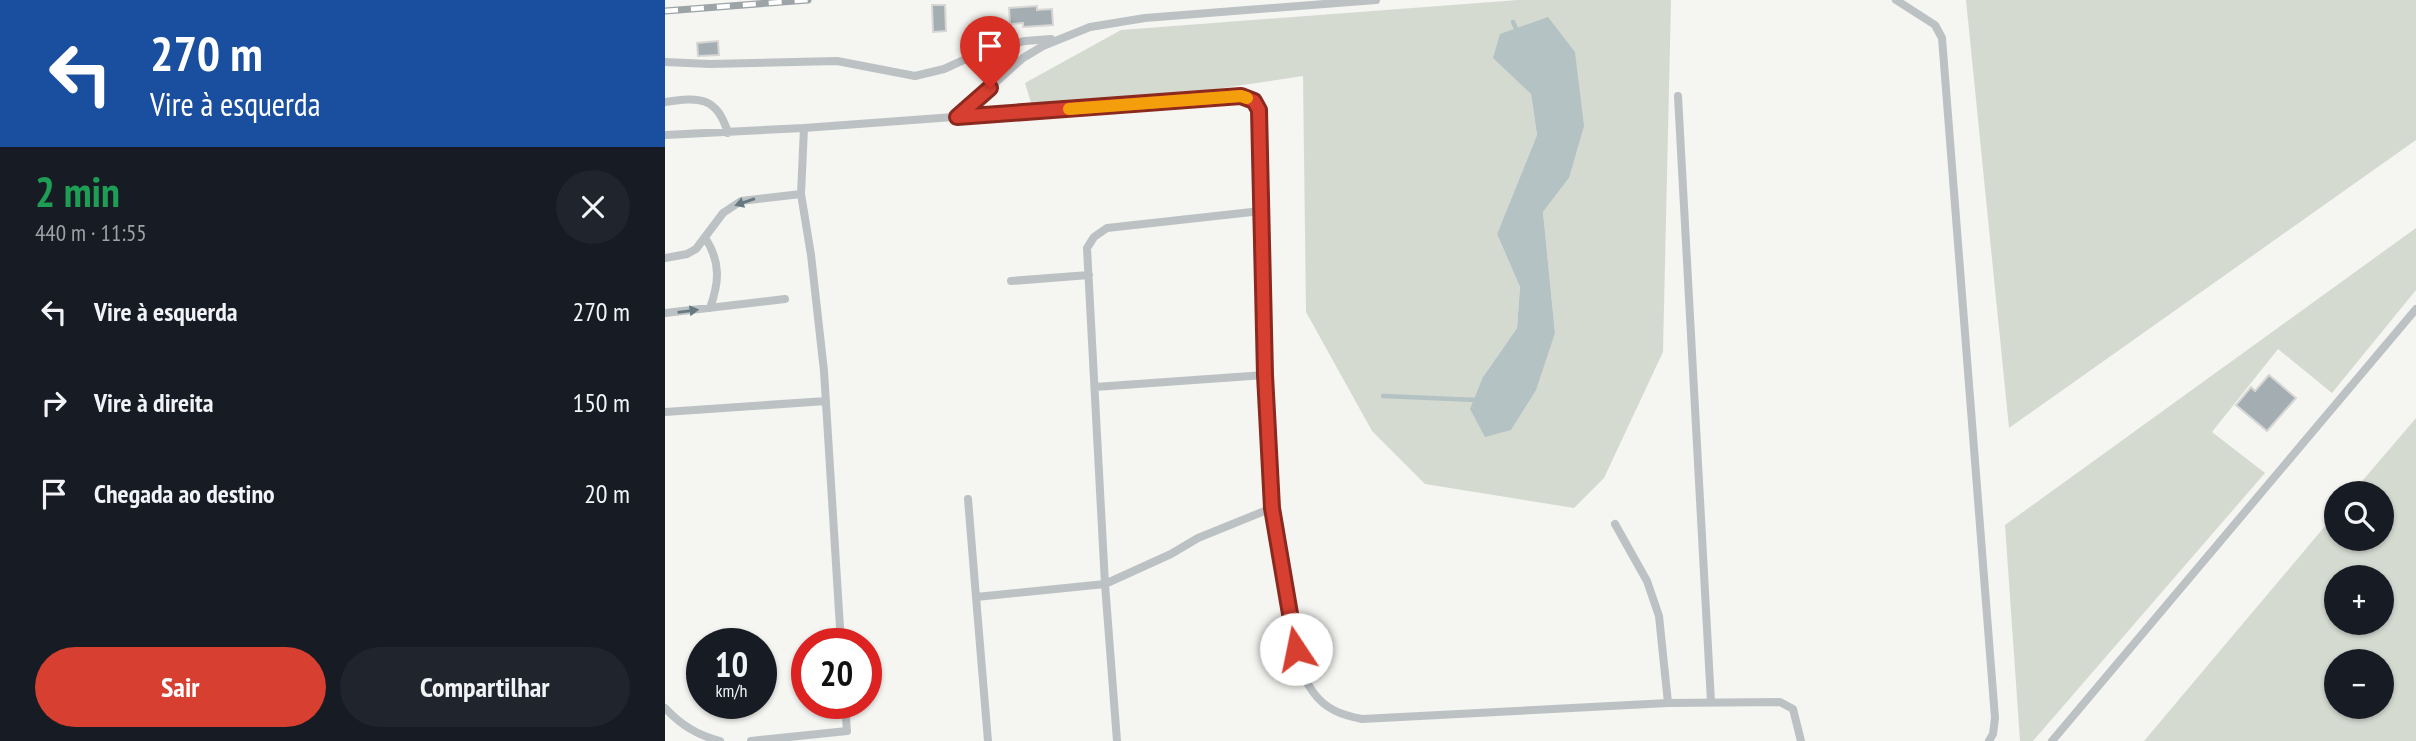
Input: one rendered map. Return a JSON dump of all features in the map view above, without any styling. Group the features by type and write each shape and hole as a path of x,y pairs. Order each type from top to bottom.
{"lane":[{"path":"957,117 1023,58 1057,39 1090,27 1122,20 1376,0"},
{"path":"1896,0 1935,25 1942,38 1945,57 1995,718 1993,734 1989,741"},
{"path":"665,62 710,64 826,60 915,76 944,69 999,46 1057,39"},
{"path":"665,135 804,128 1241,96 1254,101 1259,110 1265,375 1272,508 1296,649 1304,674 1319,699 1341,715 1363,719 1668,703 1780,702 1793,709 1801,741"},
{"path":"1678,96 1711,702"},
{"path":"665,102 684,99 712,103 723,115 728,133"},
{"path":"804,128 801,194 811,255 826,401 840,628"},
{"path":"665,258 687,254 696,249 706,240 723,213 741,201 801,194"},
{"path":"1117,741 1105,584 1087,247 1094,237 1107,228 1261,211"},
{"path":"706,240 713,251 718,275 717,290 710,308"},
{"path":"1011,281 1089,275"},
{"path":"665,313 785,299"},
{"path":"2052,741 2416,309"},
{"path":"1095,387 1265,375"},
{"path":"665,412 826,401"},
{"path":"968,499 988,741"},
{"path":"976,597 1105,584 1171,554 1198,538 1272,508"},
{"path":"1615,524 1647,581 1659,615 1668,703"},
{"path":"665,708 679,723 701,736 720,741"},
{"path":"846,719 846,741"},
{"path":"751,741 847,731"}],"shaded area":[{"path":"1518,0 1671,0 1663,352 1604,478 1574,508 1425,484 1372,431 1306,312 1303,76 1035,116 1025,83 1121,30","holes":["1531,94 1569,178 1543,212 1555,333 1483,377 1517,328 1520,287 1497,234 1537,135"]},
{"path":"1966,0 2416,0 2416,140 2009,428"},
{"path":"1548,17 1575,52 1584,126 1569,178 1543,212 1555,333 1536,390 1511,430 1485,437 1470,409 1483,377 1517,328 1520,287 1497,234 1537,135 1531,94 1493,58 1500,34"},
{"path":"2416,228 2416,290 2332,393 2278,349 2212,432 2265,473 2033,741 2020,741 2005,525"},
{"path":"2416,418 2416,741 2144,741 2324,527 2324,551 2394,551 2394,481 2362,481"}],"building":[{"path":"932,5 945,5 946,31 933,32"},
{"path":"1037,6 1037,10 1052,9 1053,25 1023,27 1023,23 1010,24 1009,8"},
{"path":"718,41 719,55 698,56 697,43"},
{"path":"2269,375 2296,398 2267,431 2236,405 2251,387 2255,391"}],"waterway":[{"path":"1513,22 1518,33"},
{"path":"1383,396 1477,400"}],"railway":[{"path":"665,11 808,0"}],"slow traffic":[{"path":"1069,109 1241,96 1247,98"}],"route":[{"path":"990,88 957,117 1241,96 1254,101 1259,110 1262,142 1265,375 1272,508 1296,649"}]}
